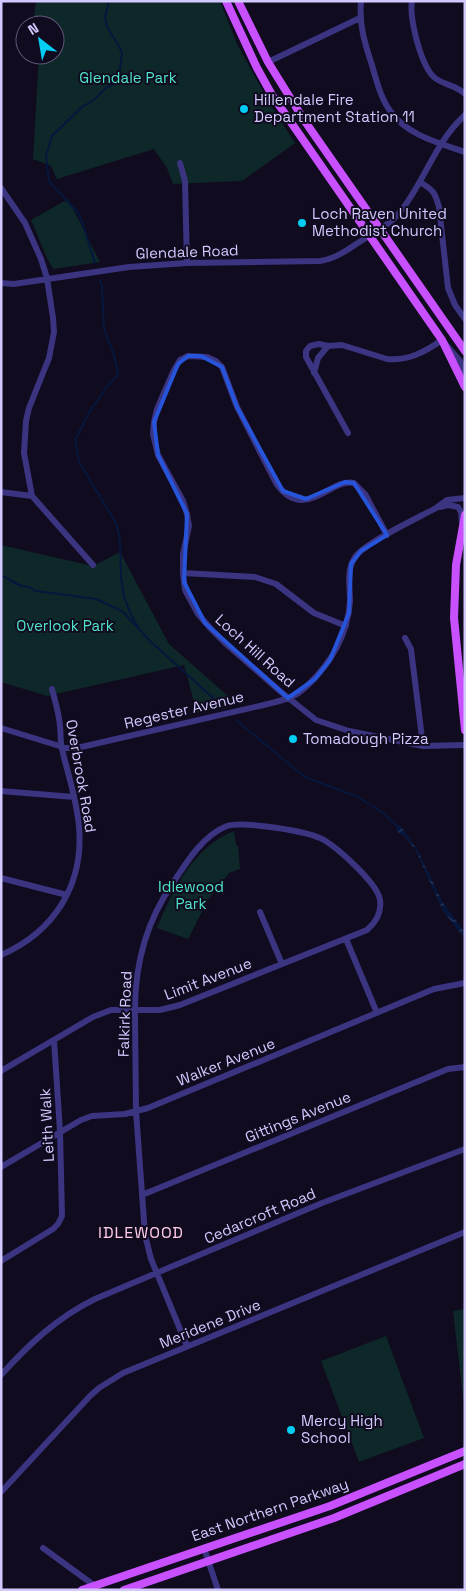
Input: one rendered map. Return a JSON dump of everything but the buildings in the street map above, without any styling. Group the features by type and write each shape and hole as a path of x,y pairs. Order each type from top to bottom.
{"main road":[{"path":"226,1 256,68 289,121 442,340 465,387"},
{"path":"238,1 268,62 304,120 465,351"},
{"path":"256,68 268,62"},
{"path":"289,121 304,120"},
{"path":"465,516 456,565 454,609 465,730"},
{"path":"465,544 462,556 465,561"},
{"name":"East Northern Parkway","path":"82,1590 96,1588 204,1548 330,1506 465,1451"},
{"name":"East Northern Parkway","path":"124,1590 344,1514 465,1464"}],"street":[{"path":"361,1 360,18 366,47 382,94 391,112 406,127 441,144 465,152"},
{"path":"412,1 412,20 427,68 436,79 456,87 465,94"},
{"path":"268,62 360,18"},
{"name":"Glendale Road","path":"1,283 14,284 123,268 187,263 325,261 337,256 368,236 400,212 420,182 447,134 465,115"},
{"path":"180,163 184,181 187,263"},
{"path":"420,182 431,189 436,196 439,207 448,288 455,305 465,319"},
{"path":"1,188 25,223 41,259 47,278 53,325 49,358 30,408 25,438 24,453 32,496 92,565"},
{"path":"348,433 306,357 307,349 316,344 328,346 342,345 394,360 428,350 442,340 460,360 465,372"},
{"path":"314,373 318,358 328,346"},
{"name":"Loch Hill Road","path":"387,535 365,494 354,483 345,482 320,496 306,499 295,498 283,491 276,483 244,420 222,367 216,361 207,357 188,356 180,360 157,410 153,429 154,441 158,455 183,501 187,514 189,526 183,554 182,573 185,590 189,599 205,623 288,698 316,720 349,731 423,746 465,745"},
{"path":"1,492 32,496"},
{"name":"Regester Avenue","path":"1,728 72,748 268,704 293,696 321,672 330,660 346,626 349,613 349,572 351,564 361,551 447,500 465,498"},
{"path":"436,508 448,505 458,507 461,512 462,528"},
{"path":"182,573 262,579 286,590 314,613 346,626"},
{"path":"404,638 411,649 423,746"},
{"name":"Overbrook Road","path":"1,954 19,946 47,924 67,895 75,871 79,844 78,821 61,746 60,725 52,689"},
{"path":"1,791 74,797"},
{"name":"Falkirk Road","path":"187,1346 144,1235 136,1111 135,1011 136,984 141,951 148,930 158,908 177,876 202,844 221,829 243,824 254,824 319,838 354,865 374,888 380,900"},
{"path":"1,878 67,895"},
{"name":"Limit Avenue","path":"1,1071 104,1012 111,1010 160,1010 180,1005 367,930 379,914 380,900"},
{"path":"260,912 282,964"},
{"path":"346,939 377,1013"},
{"name":"Walker Avenue","path":"1,1166 76,1122 92,1116 109,1116 148,1108 434,989 465,983"},
{"name":"Leith Walk","path":"1,1261 45,1234 58,1224 62,1216 60,1131 54,1040"},
{"name":"Gittings Avenue","path":"142,1194 448,1069 465,1067"},
{"name":"Cedarcroft Road","path":"1,1375 34,1341 62,1318 95,1299 331,1200 465,1148"},
{"name":"Meridene Drive","path":"1,1492 99,1388 123,1373 465,1232"},
{"path":"43,1548 96,1588"},
{"path":"204,1548 218,1590"}],"highlighted area":[{"path":"188,356 201,356 222,367 237,407 283,491 306,499 345,482 354,483 387,535 361,551 351,564 349,613 330,660 315,679 288,698 205,623 184,582 187,514 158,455 154,422 178,364"}],"green space":[{"name":"Glendale Park","path":"36,1 220,1 237,44 270,104 295,143 242,181 173,184 167,168 154,149 57,179 51,166 33,159 38,65 65,65 65,15 34,15"},
{"path":"68,199 100,262 54,269 45,254 31,220"},
{"name":"Overlook Park","path":"1,545 93,566 120,552 169,644 237,704 197,713 184,665 47,696 1,682"},
{"name":"Idlewood Park","path":"234,831 236,845 238,846 240,869 229,873 208,900 188,939 157,928 170,899 186,871 207,848 220,838"},
{"path":"465,1309 465,1404 464,1404 453,1311"},
{"path":"386,1336 424,1438 359,1462 321,1361"}],"water":[{"path":"400,825 418,851 442,901 465,933 465,936 461,934 443,911 415,849 404,836 395,830"}],"waterway":[{"path":"95,263 78,213 49,181 46,156 52,136 82,107 114,84 119,75 122,53 107,27 105,17 109,1"},
{"path":"100,280 102,286 104,329 114,355 118,375 108,385 89,413 75,440 79,462 117,525 124,596 130,613 138,627"},
{"path":"1,575 21,586 29,587 36,591 96,599 122,611 150,641 222,706"},
{"path":"236,720 305,777 358,797 383,813 399,828"}],"place":[{"name":"Hillendale Fire Department Station 11","path":"244,109"},
{"name":"Loch Raven United Methodist Church","path":"302,223"},
{"name":"Tomadough Pizza","path":"293,739"},
{"name":"Mercy High School","path":"291,1430"}],"district":[{"name":"IDLEWOOD","path":"141,1232"}]}
